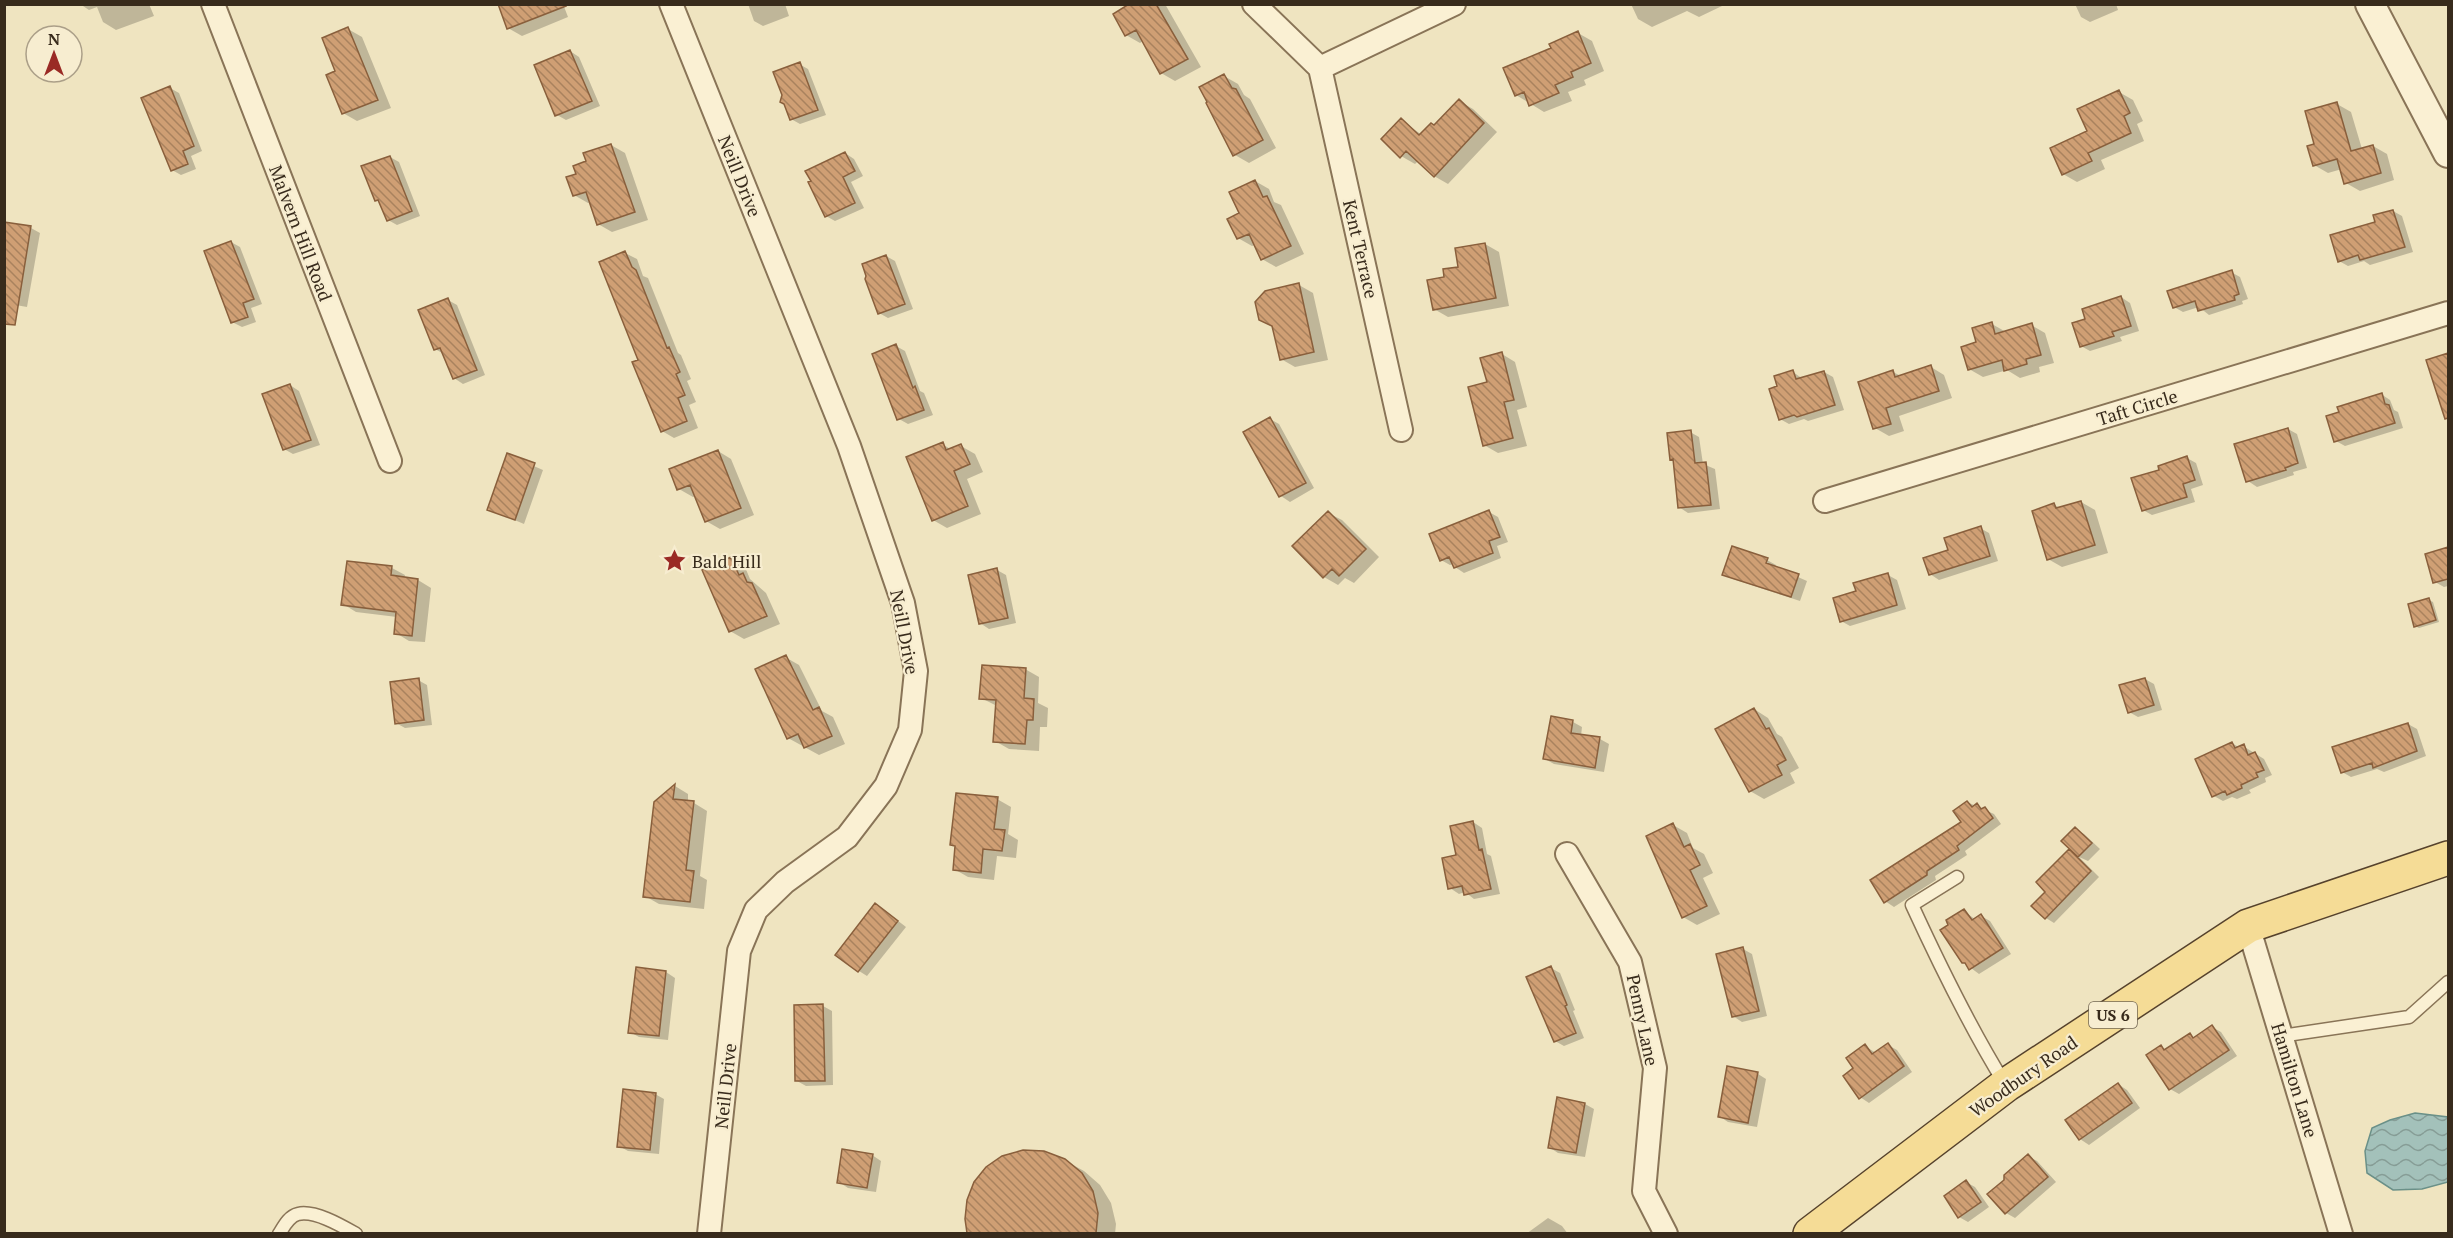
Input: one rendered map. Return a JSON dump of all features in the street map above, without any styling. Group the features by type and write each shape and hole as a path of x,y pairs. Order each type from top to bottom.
{"main road":[{"name":"Woodbury Road","path":"1810,1233 2006,1085 2248,926 2448,858"}],"street":[{"name":"Malvern Hill Road","path":"213,4 390,461"},
{"name":"Neill Drive","path":"670,4 849,446 903,603 916,670 910,730 886,786 847,837 785,882 756,910 739,951 709,1233"},
{"path":"1254,4 1320,68 1454,4"},
{"path":"2370,4 2448,153"},
{"name":"Kent Terrace","path":"1320,68 1401,430"},
{"name":"Taft Circle","path":"1825,501 2448,313"},
{"name":"Penny Lane","path":"1567,854 1630,962 1655,1068 1644,1191 1666,1233"},
{"name":"Hamilton Lane","path":"2248,926 2341,1233"}],"lane":[{"path":"1957,877 1912,904 1946,979 1982,1047 2006,1085"},
{"path":"2281,1036 2409,1017 2448,982"},
{"path":"279,1233 288,1220 299,1213 324,1218 356,1233"}],"water":[{"path":"2415,1113 2448,1117 2448,1182 2422,1189 2393,1190 2367,1173 2365,1151 2372,1128"}],"building":[{"path":"498,4 565,4 566,6 507,29"},
{"path":"1129,4 1156,4 1188,59 1160,74 1136,30 1125,36 1113,14"},
{"path":"348,27 378,100 342,114 326,75 335,71 322,38"},
{"path":"1578,31 1591,63 1571,72 1573,77 1555,85 1559,93 1529,106 1524,92 1515,96 1503,68 1551,48 1549,44"},
{"path":"570,50 592,101 555,116 534,65"},
{"path":"800,62 818,110 790,120 784,104 780,102 782,95 773,72"},
{"path":"1224,74 1232,88 1236,89 1263,140 1233,156 1199,87"},
{"path":"170,86 194,146 183,151 188,164 171,171 141,98"},
{"path":"2119,90 2130,113 2124,116 2131,133 2088,153 2092,161 2062,175 2050,148 2087,131 2077,109"},
{"path":"1459,99 1484,123 1434,177 1406,151 1400,158 1381,139 1401,118 1419,135 1431,123 1434,125"},
{"path":"2337,102 2351,151 2373,145 2381,173 2344,184 2337,159 2313,166 2307,146 2314,144 2305,111"},
{"path":"611,144 635,212 597,225 586,192 573,196 566,177 576,174 573,166 586,161 583,153"},
{"path":"845,152 855,171 843,177 855,203 825,217 805,171"},
{"path":"390,156 412,211 387,221 378,200 375,201 361,166"},
{"path":"1255,180 1263,197 1267,196 1291,246 1261,260 1249,234 1237,239 1227,219 1239,213 1229,192"},
{"path":"2393,210 2405,247 2360,260 2358,255 2338,262 2330,235 2375,222 2373,215"},
{"path":"4,222 31,226 15,325 4,324"},
{"path":"231,241 254,299 243,303 248,317 231,323 204,251"},
{"path":"1485,243 1496,298 1433,310 1427,280 1444,277 1443,269 1458,267 1455,248"},
{"path":"625,251 632,267 636,270 667,348 669,347 680,372 676,374 685,395 678,398 687,421 661,432 632,362 638,360 599,262"},
{"path":"886,255 905,304 878,314 862,264"},
{"path":"2232,270 2239,294 2234,296 2235,300 2198,311 2195,301 2173,308 2167,291"},
{"path":"1299,283 1314,352 1280,360 1272,326 1259,320 1255,302 1265,291"},
{"path":"2121,296 2131,326 2112,332 2114,336 2080,347 2072,323 2085,319 2082,309"},
{"path":"448,298 477,370 453,379 440,348 434,350 418,310"},
{"path":"1992,322 1995,334 2032,323 2041,355 2026,359 2027,364 2004,371 2002,360 1968,370 1961,347 1976,342 1972,328"},
{"path":"896,344 924,410 897,420 872,354"},
{"path":"1502,352 1514,400 1504,402 1513,438 1483,446 1468,387 1487,382 1480,358"},
{"path":"2448,353 2448,418 2445,419 2426,360"},
{"path":"1931,365 1939,391 1886,408 1891,424 1873,429 1858,382 1893,370 1895,377"},
{"path":"1793,370 1796,379 1824,371 1835,405 1779,420 1769,389 1777,386 1774,376"},
{"path":"290,384 311,440 283,450 262,394"},
{"path":"2382,393 2395,423 2334,442 2326,416 2339,412 2337,407"},
{"path":"1270,417 1306,483 1279,497 1243,432"},
{"path":"2288,428 2298,463 2285,468 2286,470 2246,482 2234,444"},
{"path":"1691,430 1695,463 1706,462 1711,505 1678,508 1673,459 1670,460 1667,433"},
{"path":"943,442 946,450 961,444 970,464 954,471 968,506 932,521 906,457"},
{"path":"718,450 741,508 705,522 690,485 677,490 669,469"},
{"path":"507,453 535,463 515,520 487,510"},
{"path":"2187,456 2195,480 2183,484 2187,497 2142,511 2131,478 2159,470 2158,466"},
{"path":"2081,501 2095,545 2047,560 2032,511 2054,503 2056,508"},
{"path":"1489,510 1500,537 1489,541 1493,553 1454,568 1449,557 1440,561 1429,534"},
{"path":"1328,511 1366,549 1339,576 1332,569 1323,578 1292,546"},
{"path":"1981,526 1990,556 1929,575 1923,558 1948,550 1944,538"},
{"path":"1732,546 1768,558 1766,563 1799,574 1791,597 1722,575"},
{"path":"2448,547 2448,579 2433,583 2425,554"},
{"path":"731,557 739,575 743,573 747,582 752,583 767,616 729,632 702,570"},
{"path":"347,561 392,566 391,575 418,579 412,636 394,634 396,612 341,605"},
{"path":"997,568 1008,618 979,624 968,575"},
{"path":"1888,573 1897,605 1840,622 1833,598 1856,591 1853,583"},
{"path":"2429,598 2436,620 2414,627 2408,604"},
{"path":"786,655 813,710 819,707 832,736 804,748 798,734 787,739 755,669"},
{"path":"982,665 1026,668 1024,698 1034,699 1033,720 1027,720 1025,744 993,742 996,700 979,699"},
{"path":"419,678 424,720 395,724 390,682"},
{"path":"2145,678 2154,705 2128,713 2119,685"},
{"path":"1754,708 1766,729 1769,728 1786,760 1777,765 1782,775 1749,792 1715,729"},
{"path":"1551,716 1573,720 1571,733 1600,737 1595,768 1543,759"},
{"path":"2408,723 2417,751 2373,768 2372,763 2341,773 2332,747"},
{"path":"2232,742 2235,748 2244,744 2248,755 2255,752 2264,770 2256,773 2258,777 2241,785 2242,788 2227,795 2225,791 2212,797 2195,759"},
{"path":"675,784 673,799 694,801 686,870 694,871 690,902 643,897 654,802"},
{"path":"956,793 998,797 994,829 1005,830 1002,851 983,849 981,873 953,870 955,846 950,845"},
{"path":"1967,801 1972,807 1977,803 1981,809 1985,807 1993,818 1957,846 1959,850 1927,871 1927,875 1884,903 1870,880 1961,822 1953,811"},
{"path":"1473,821 1491,889 1464,895 1462,886 1448,889 1442,858 1456,855 1450,826"},
{"path":"1673,823 1684,847 1690,844 1700,865 1690,870 1707,906 1682,918 1646,836"},
{"path":"2075,827 2092,843 2078,857 2061,841"},
{"path":"2069,849 2091,871 2045,919 2031,906 2045,892 2036,882"},
{"path":"875,903 898,921 858,972 835,955"},
{"path":"1964,909 1972,920 1981,914 2003,948 1969,970 1940,930 1948,925 1946,920"},
{"path":"1743,947 1759,1011 1732,1017 1716,954"},
{"path":"1551,966 1576,1033 1554,1042 1526,977"},
{"path":"636,967 666,971 659,1036 628,1033"},
{"path":"823,1004 825,1081 795,1081 794,1005"},
{"path":"2212,1025 2229,1050 2169,1090 2146,1055 2161,1045 2164,1050 2190,1033 2193,1038"},
{"path":"1888,1043 1904,1066 1859,1099 1843,1076 1853,1068 1846,1058 1865,1044 1872,1054"},
{"path":"1727,1066 1758,1072 1748,1123 1718,1117"},
{"path":"2118,1083 2132,1103 2079,1140 2065,1120"},
{"path":"623,1089 656,1093 650,1150 617,1147"},
{"path":"1557,1097 1585,1103 1576,1153 1548,1148"},
{"path":"842,1149 873,1154 867,1188 837,1183"},
{"path":"1023,1150 1044,1151 1065,1159 1082,1173 1093,1191 1098,1213 1096,1233 967,1233 965,1219 967,1200 974,1182 986,1167 1002,1156"},
{"path":"2028,1154 2048,1177 2005,1214 1987,1194 2004,1180 2004,1175"},
{"path":"1966,1180 1981,1202 1958,1218 1944,1196"}],"place":[{"name":"Bald Hill","path":"674,561"}]}
